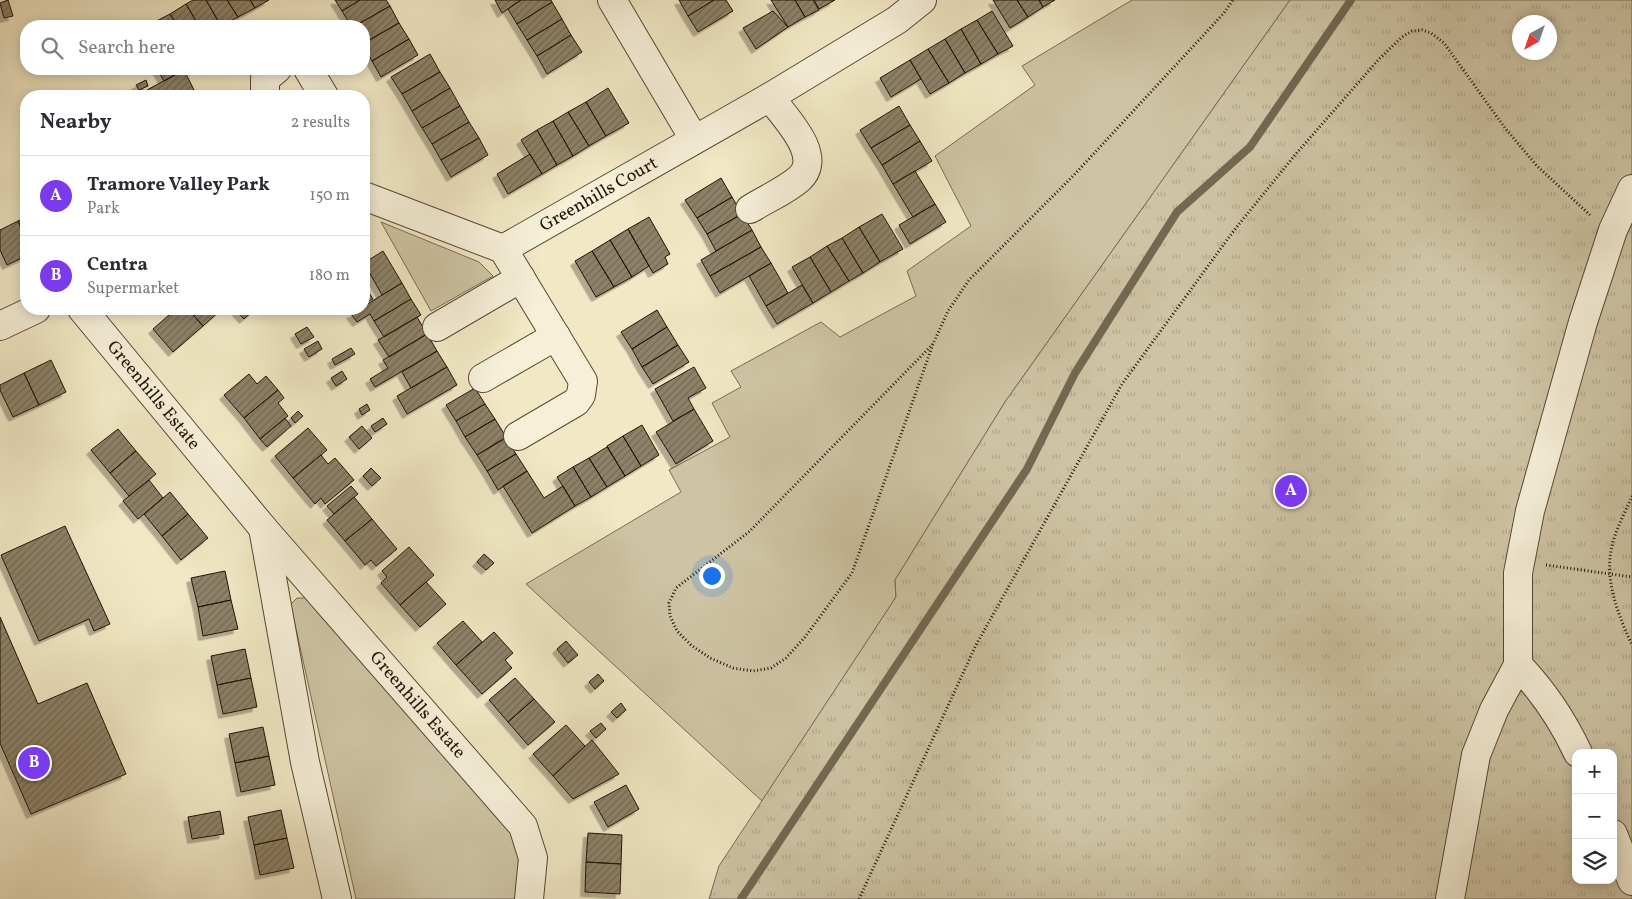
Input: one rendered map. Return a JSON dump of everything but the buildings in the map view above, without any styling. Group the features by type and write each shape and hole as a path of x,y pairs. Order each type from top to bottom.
{"street":[{"path":"612,0 694,139"},
{"name":"Greenhills Court","path":"503,249 770,97 897,20 922,0"},
{"path":"265,90 265,80 268,75"},
{"path":"312,75 320,90"},
{"path":"750,210 800,178 809,161 808,149 770,97"},
{"path":"1450,899 1476,755 1488,724 1518,665 1518,573 1530,511 1584,322 1613,230 1632,189"},
{"path":"370,198 503,249 583,381 581,395 576,402 518,436"},
{"path":"437,327 521,278"},
{"path":"0,326 23,315"},
{"name":"Greenhills Estate","path":"87,315 263,528 523,826 533,858 529,899"},
{"path":"483,378 556,336"},
{"name":"Greenhills Estate","path":"263,528 305,762 337,899"},
{"path":"1518,665 1541,689 1562,719 1576,749"},
{"path":"1615,839 1632,882"}],"path":[{"path":"933,344 750,531 676,588 669,603 670,616 677,631 691,645 710,658 733,668 753,671 771,668 786,658 805,637 852,573 933,344 948,311 968,280 1080,168 1224,13 1233,0"},
{"path":"859,899 976,645 1122,384 1229,237 1294,155 1358,82 1402,37 1412,31 1422,30 1431,32 1444,43 1505,128 1537,166 1593,219 1613,230"},
{"path":"1632,496 1611,550 1611,575 1616,604 1632,645"},
{"path":"1521,561 1632,577"}],"green space":[{"path":"1132,0 1290,0 1005,402 895,580 896,597 762,801 526,584 681,492 669,470 730,437 712,403 741,387 731,371 821,322 840,337 916,296 907,271 971,226 935,156 1035,85 1022,66"},
{"path":"1290,0 1632,0 1632,899 709,899 719,866 896,597 895,580 1005,402"},
{"path":"381,222 479,262 493,276 431,311"},
{"path":"297,598 305,598 314,604 513,834 520,852 518,899 356,899 292,611 291,604"}],"waterway":[{"path":"741,899 1027,469 1075,373 1177,212 1250,147 1351,0"}],"place":[{"name":"Tramore Valley Park","path":"1291,491"},
{"name":"Centra","path":"34,763"}]}
